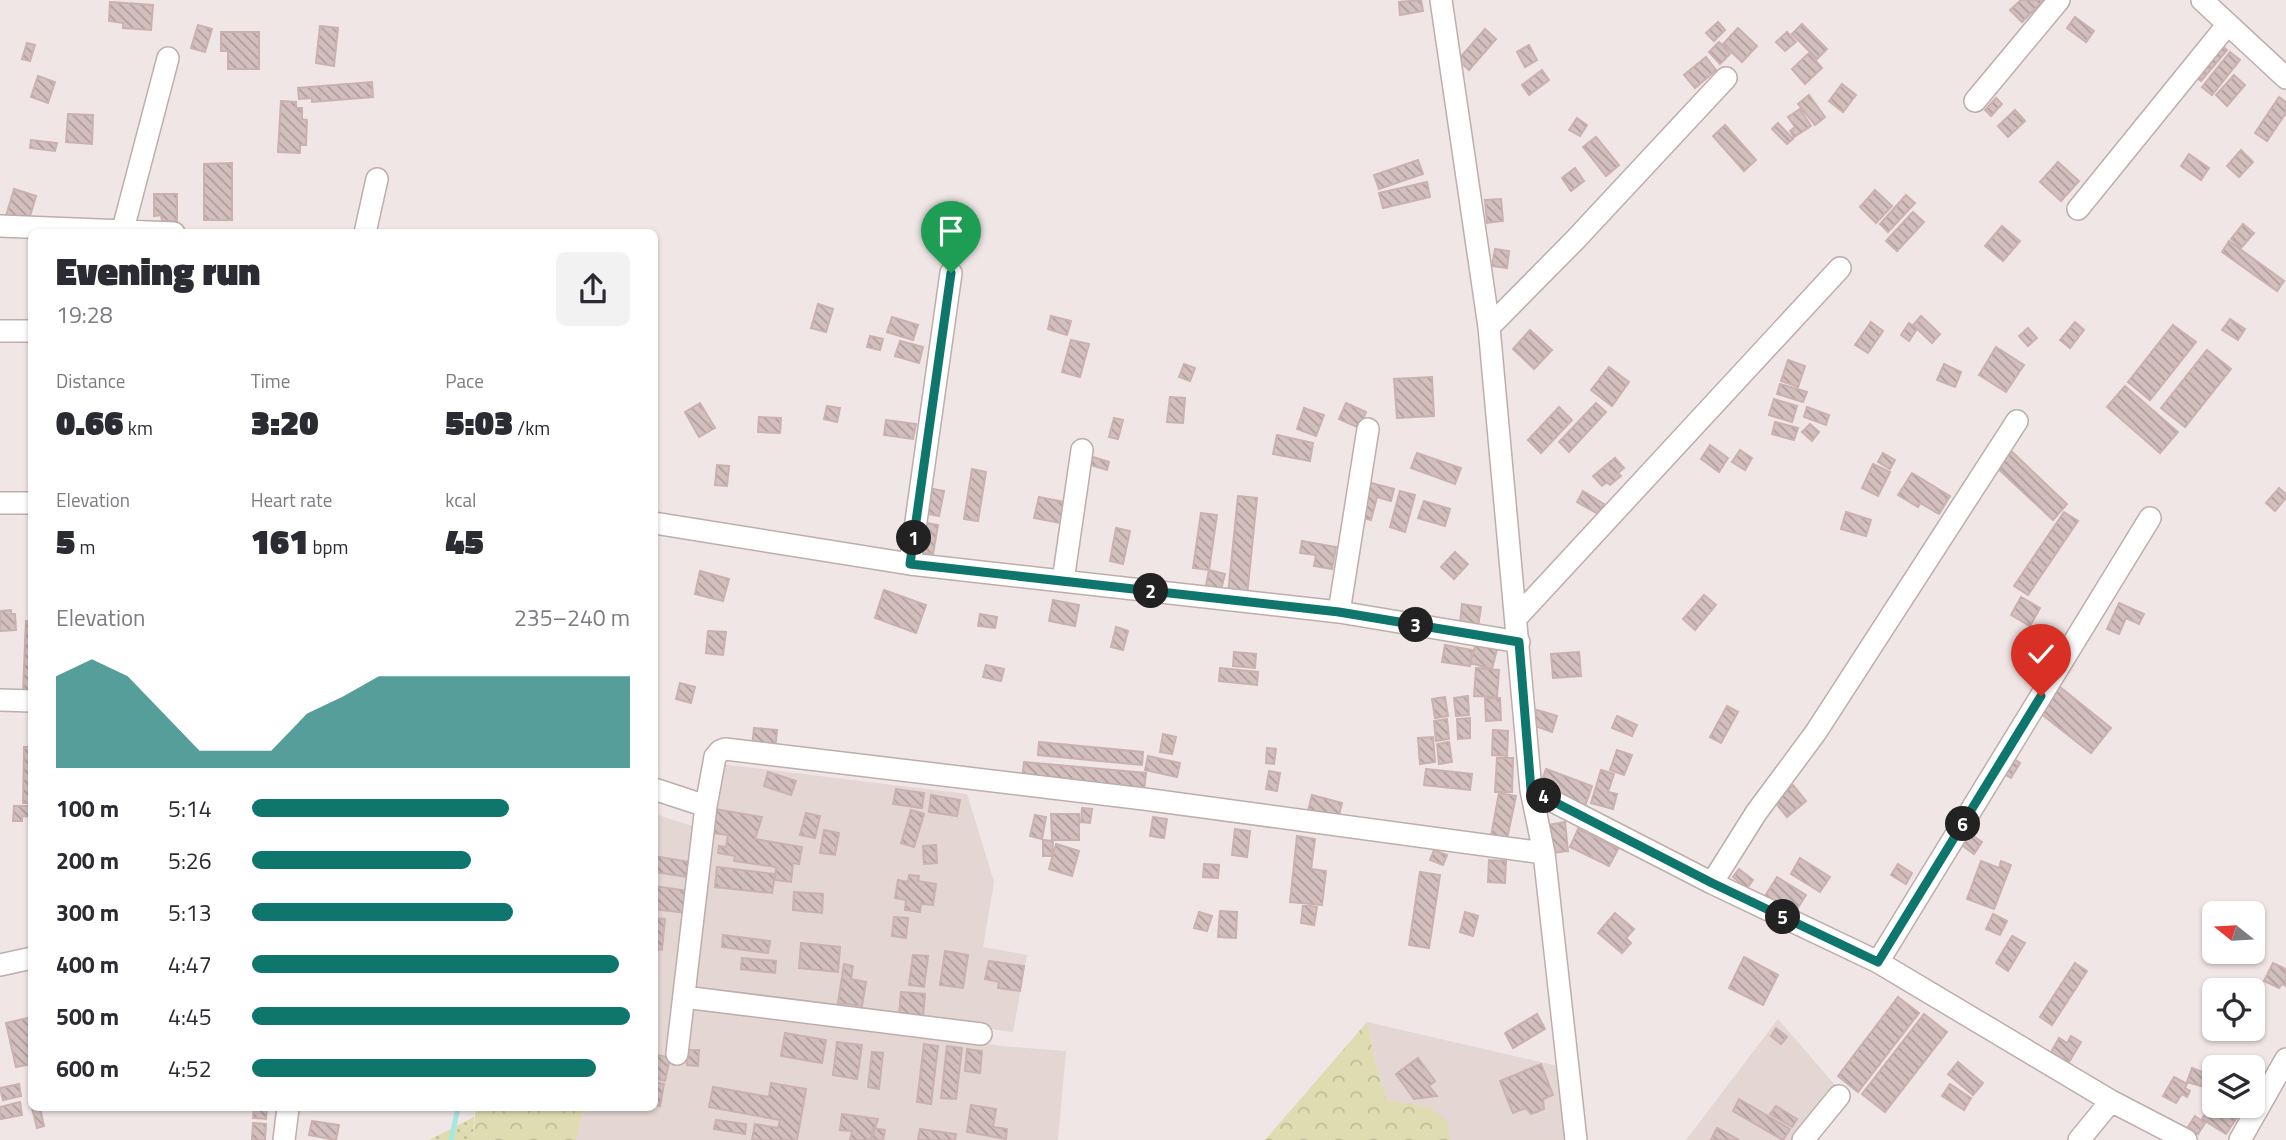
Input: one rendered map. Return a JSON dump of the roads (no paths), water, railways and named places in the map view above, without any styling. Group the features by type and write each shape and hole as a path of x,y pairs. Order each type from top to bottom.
{"street":[{"path":"1441,0 1489,327 1531,790 1544,853 1576,1140"},
{"path":"1976,102 2059,0"},
{"path":"2202,0 2286,78"},
{"path":"2078,209 2228,24"},
{"path":"124,229 168,58"},
{"path":"1489,327 1575,240 1726,78"},
{"path":"366,229 377,179"},
{"path":"0,226 62,229"},
{"path":"1517,617 1840,268"},
{"path":"910,564 951,273"},
{"path":"0,331 28,331"},
{"path":"1712,883 1756,813 1816,732 2017,421"},
{"path":"1339,612 1368,429"},
{"path":"1063,581 1083,450"},
{"path":"0,503 28,503"},
{"path":"1878,962 2150,518"},
{"path":"658,524 910,564 1339,612 1519,642"},
{"path":"0,700 28,701"},
{"path":"677,1054 706,806 715,757 720,751 734,749 1144,799 1544,853"},
{"path":"658,790 706,806"},
{"path":"1531,790 1712,883 1878,962 2111,1101 2186,1140"},
{"path":"0,965 28,959"},
{"path":"684,997 981,1034"},
{"path":"2240,1140 2286,1059"},
{"path":"1803,1140 1839,1096"},
{"path":"2079,1140 2111,1101"},
{"path":"284,1140 288,1111"}],"waterway":[{"path":"451,1140 457,1111"}]}
